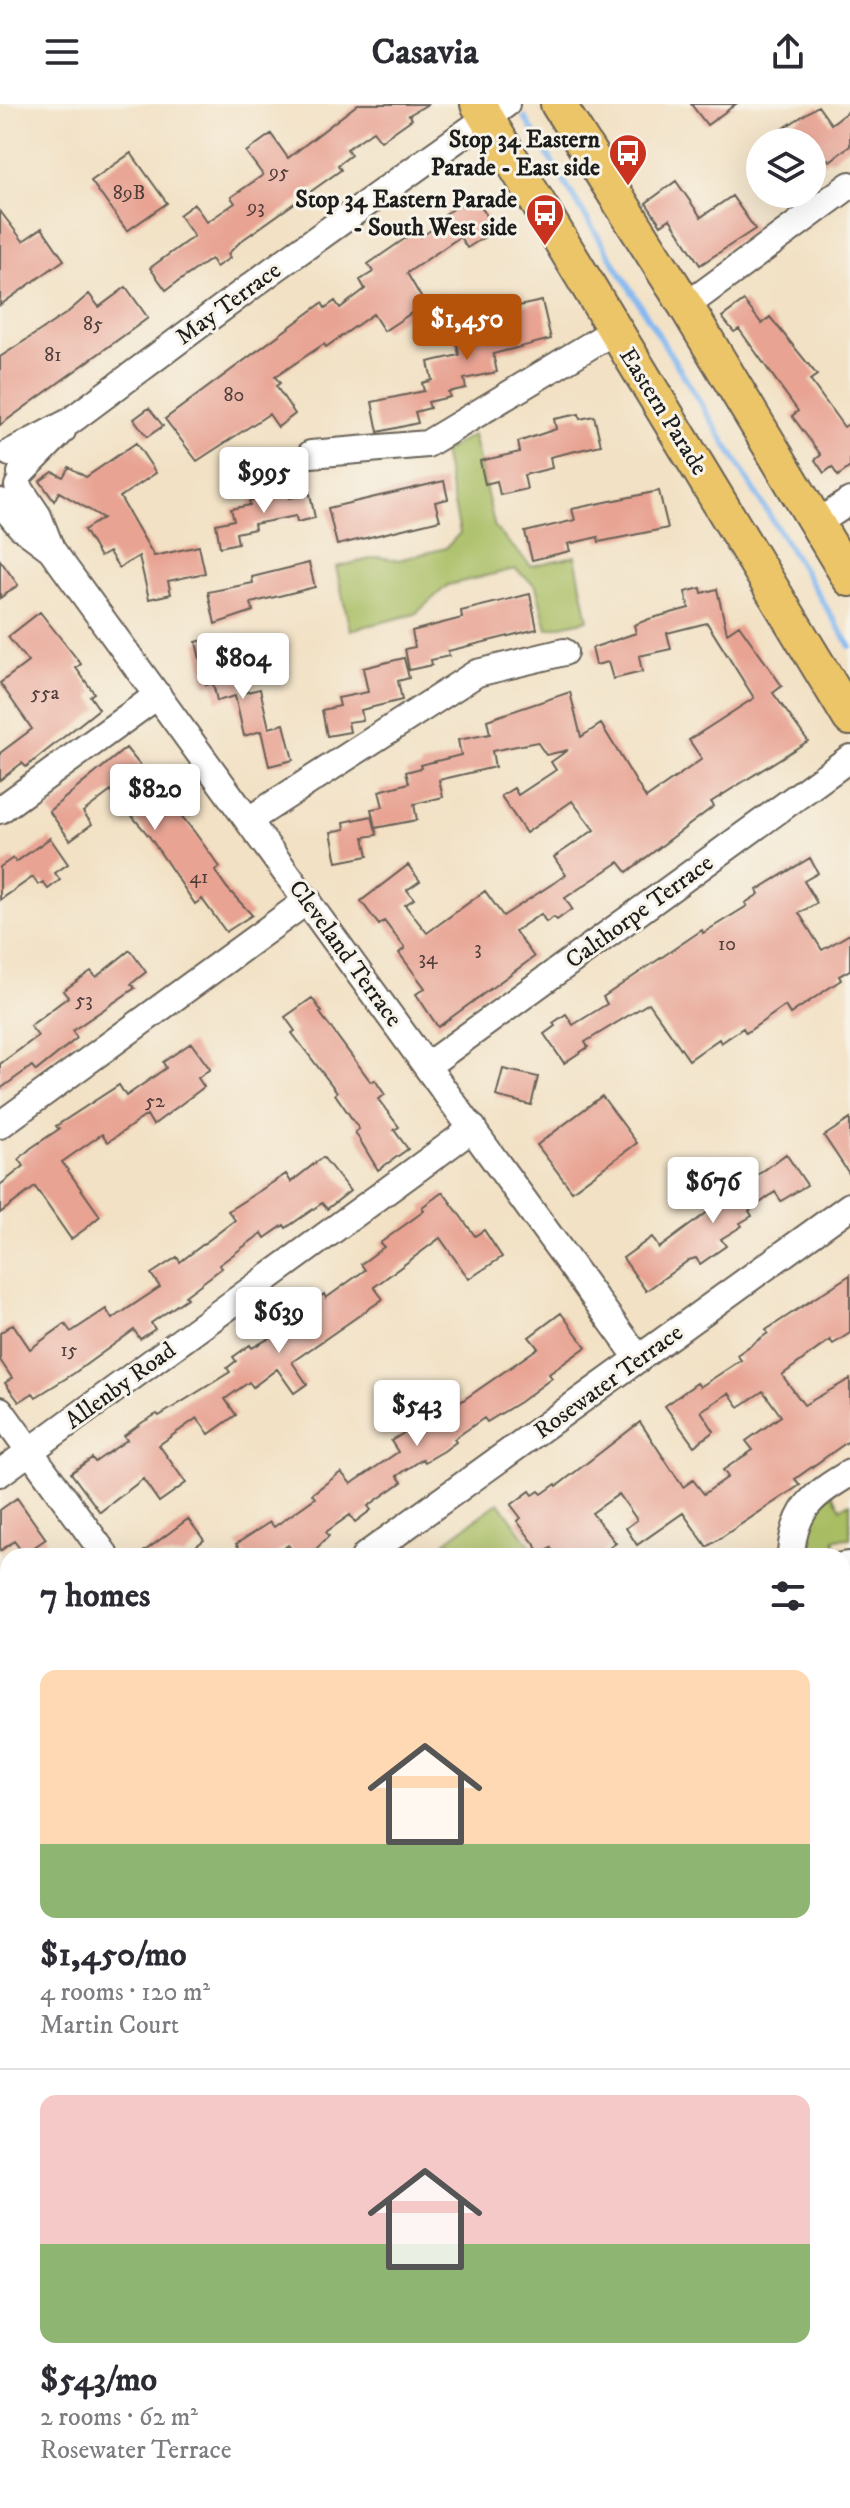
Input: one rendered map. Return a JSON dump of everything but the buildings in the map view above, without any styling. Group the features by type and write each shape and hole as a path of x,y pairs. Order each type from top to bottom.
{"main road":[{"path":"558,104 686,306 850,579"},
{"name":"Eastern Parade","path":"490,109 614,331 850,718"}],"street":[{"name":"May Terrace","path":"8,477 69,422 490,109"},
{"path":"686,306 850,185"},
{"path":"311,454 427,444 614,331"},
{"name":"Cleveland Terrace","path":"8,477 20,526 51,549 639,1359"},
{"path":"816,524 850,501"},
{"path":"249,820 477,673 564,652"},
{"path":"0,810 158,695"},
{"name":"Calthorpe Terrace","path":"428,1065 850,758"},
{"path":"0,1125 308,900"},
{"name":"Allenby Road","path":"0,1473 473,1128"},
{"name":"Rosewater Terrace","path":"376,1548 850,1206"},
{"path":"0,1410 100,1548"},
{"path":"792,1548 794,1526 807,1503 850,1473"}],"green space":[{"path":"473,435 495,528 531,566 575,556 588,620 547,629 536,586 515,569 448,585 415,614 350,630 336,567 379,557 398,560 446,548 460,533 443,452"},
{"path":"831,1492 841,1508 850,1503 850,1538 835,1539 834,1548 801,1548 804,1523"},
{"path":"499,1502 532,1548 437,1548"}],"waterway":[{"path":"525,118 850,646"}],"place":[{"name":"Stop 34 Eastern Parade - East side","path":"628,187"},
{"name":"Stop 34 Eastern Parade - South West side","path":"545,247"}]}
